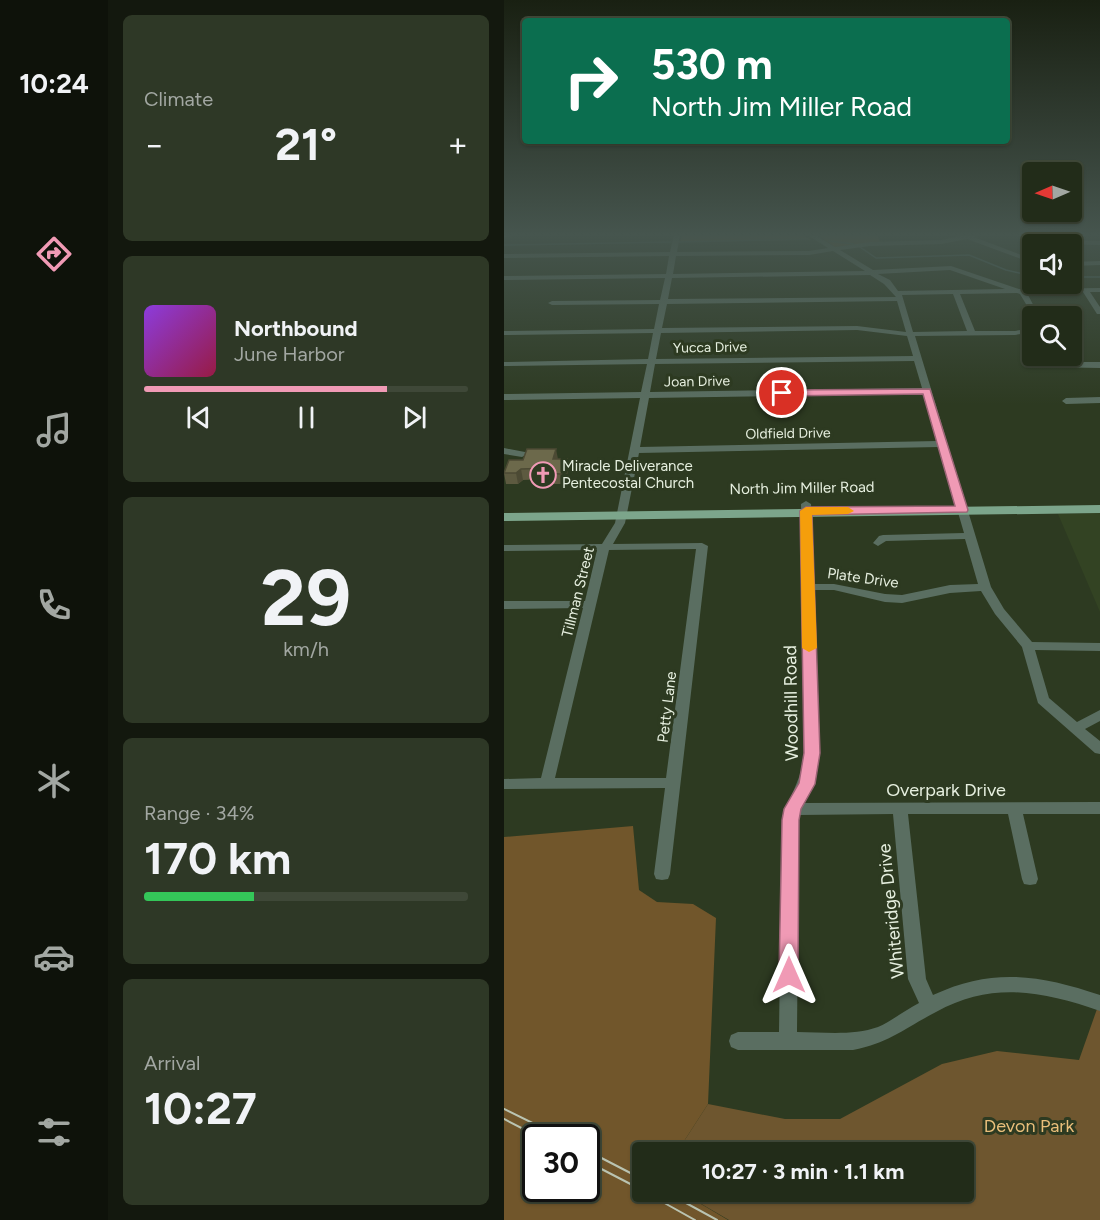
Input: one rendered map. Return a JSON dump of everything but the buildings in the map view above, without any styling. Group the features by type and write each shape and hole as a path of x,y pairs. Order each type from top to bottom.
{"main road":[{"name":"North Jim Miller Road","path":"1078,506 1100,501"},
{"name":"North Jim Miller Road","path":"504,510 622,511 961,506 1078,506 1100,509"},
{"name":"North Jim Miller Road","path":"504,517 622,511"}],"street":[{"name":"Tillman Street","path":"547,783 605,546 619,527 665,291"},
{"path":"895,291 899,296 911,334 985,587 999,611 1028,646 1043,700 1100,749"},
{"path":"552,303 899,296 955,291 1023,291"},
{"path":"955,291 972,333"},
{"path":"1019,291 1023,292 1031,306"},
{"path":"1086,291 1100,312"},
{"path":"504,333 857,328 911,334 1022,330"},
{"name":"Yucca Drive","path":"504,363 917,358"},
{"path":"1082,365 1100,365"},
{"name":"Joan Drive","path":"504,397 927,391"},
{"path":"1066,401 1100,400"},
{"name":"Oldfield Drive","path":"634,450 942,444"},
{"path":"504,451 522,454"},
{"name":"Woodhill Road","path":"788,1041 792,809 807,784 811,770 806,508"},
{"path":"878,543 883,538 970,536"},
{"path":"504,548 605,546"},
{"name":"Petty Lane","path":"605,546 701,546 703,550 662,874"},
{"name":"Plate Drive","path":"808,587 834,587 885,598 902,599 950,589 985,587"},
{"path":"504,605 591,604"},
{"path":"1028,646 1100,647"},
{"path":"1076,728 1100,715"},
{"path":"504,784 674,783"},
{"name":"Overpark Drive","path":"792,809 1100,808"},
{"path":"1014,809 1030,879"},
{"name":"Whiteridge Drive","path":"900,810 915,961 922,993 929,1006"},
{"path":"738,1041 871,1039 900,1027 929,1006 975,987 1008,983 1051,986 1100,1003"}],"shaded area":[{"path":"1100,513 1100,612 1058,514"},
{"path":"633,826 639,890 657,902 693,904 716,918 708,1104 683,1142 632,1142 632,1202 698,1202 728,1220 504,1220 504,837"}],"green space":[{"name":"Devon Park","path":"1097,1009 1100,1010 1100,1220 729,1220 698,1202 974,1202 974,1142 683,1142 708,1104 785,1119 840,1119 942,1064 997,1051 1079,1060"}],"tram line":[{"path":"504,1109 535,1124"},
{"path":"504,1119 522,1128"},
{"path":"600,1157 632,1174"},
{"path":"600,1168 632,1185"},
{"path":"663,1202 695,1220"},
{"path":"684,1202 717,1220"}],"slow traffic":[{"path":"809,648 806,511 848,511"}],"place":[{"name":"Miracle Deliverance Pentecostal Church","path":"543,475"}],"route":[{"path":"782,393 927,391 962,510 806,511 812,753 807,784 792,809 790,820 789,975"}]}
